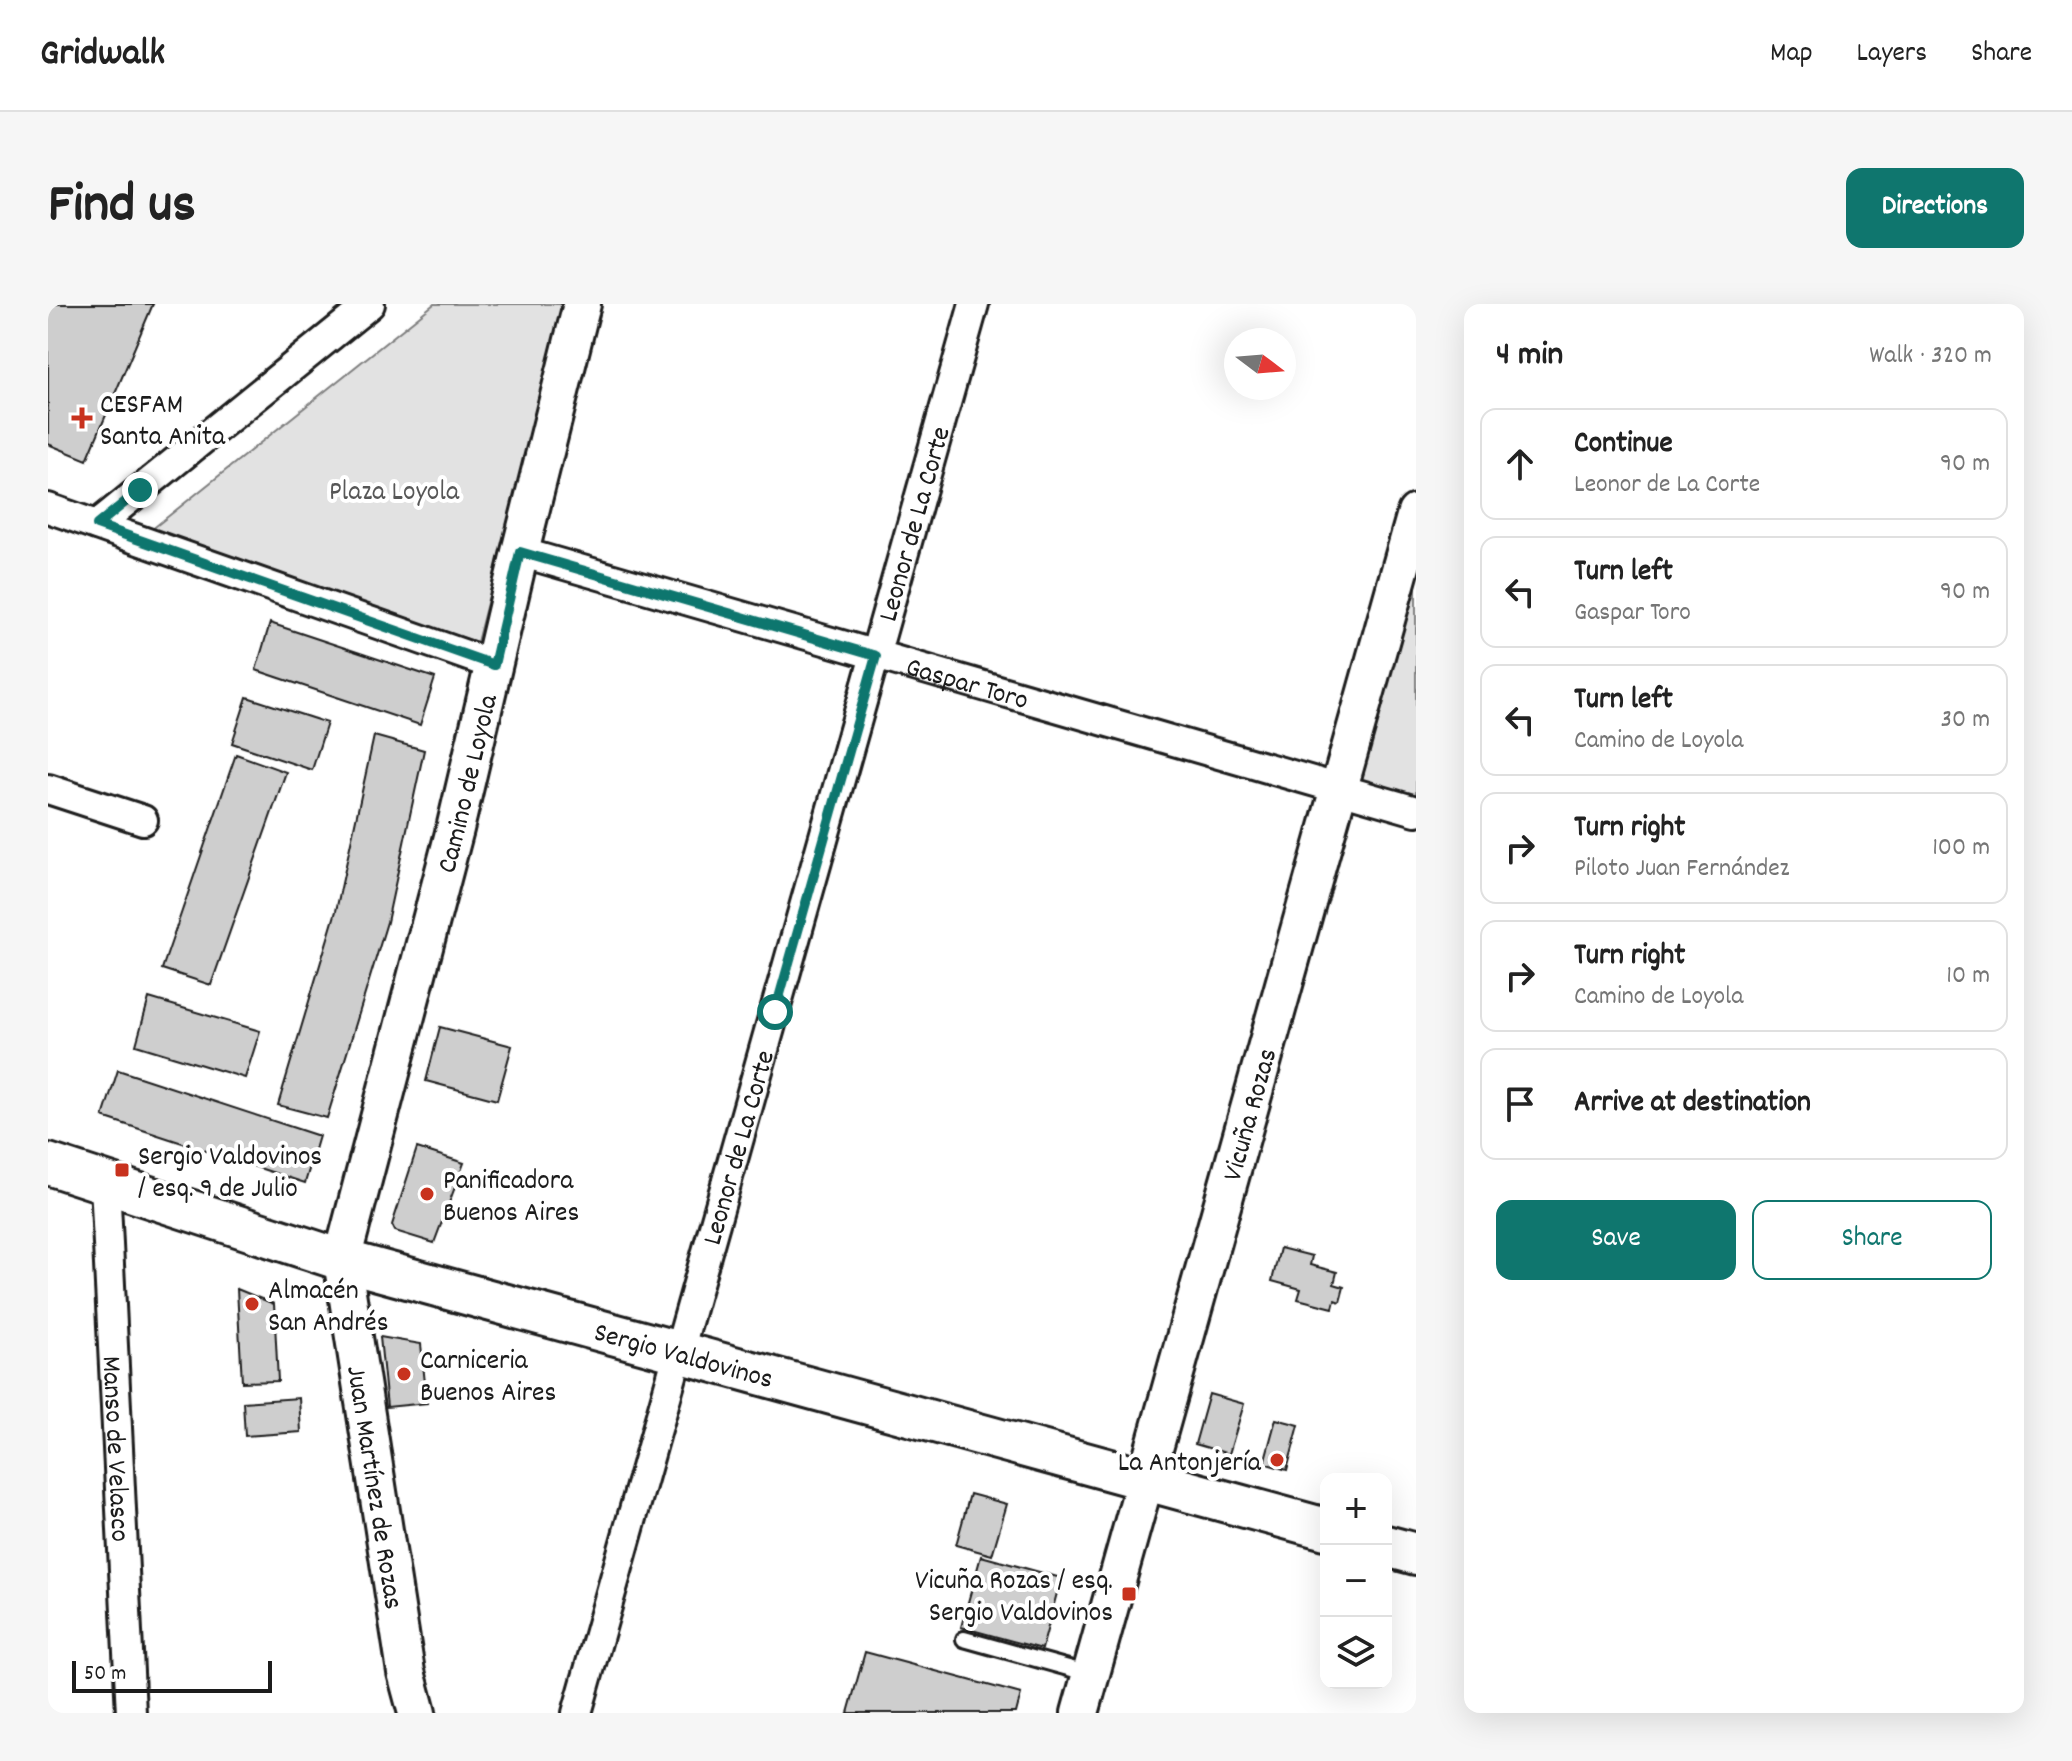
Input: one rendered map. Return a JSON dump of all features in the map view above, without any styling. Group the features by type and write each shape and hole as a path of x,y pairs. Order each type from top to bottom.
{"main road":[{"name":"Sergio Valdovinos","path":"48,1164 342,1260 1320,1527"},
{"path":"1392,1548 1416,1554"}],"street":[{"name":"Camino de Loyola","path":"342,1260 455,829 582,304"},
{"name":"Leonor de La Corte","path":"577,1713 974,304"},
{"path":"97,525 365,305"},
{"path":"48,508 494,665"},
{"name":"Vicuña Rozas","path":"1080,1713 1416,513"},
{"name":"Gaspar Toro","path":"520,552 1416,811"},
{"path":"48,789 143,820"},
{"name":"Manso de Velasco","path":"105,1183 131,1713"},
{"name":"Juan Martínez de Rozas","path":"342,1260 406,1672 417,1713"}],"lane":[{"path":"964,1639 1091,1674"}],"green space":[{"name":"Plaza Loyola","path":"434,304 564,304 477,642 146,534"},
{"path":"1416,546 1416,796 1352,778"}],"building":[{"path":"48,304 153,304 87,460 48,444"},
{"path":"270,623 435,678 420,725 256,670"},
{"path":"247,697 327,723 312,770 232,743"},
{"path":"374,736 424,750 387,922 327,1118 278,1105 336,911"},
{"path":"236,754 286,772 211,985 162,969"},
{"path":"149,998 260,1031 245,1078 136,1045"},
{"path":"440,1027 512,1046 497,1100 426,1081"},
{"path":"118,1070 319,1136 305,1183 103,1117"},
{"name":"Panificadora Buenos Aires","path":"417,1148 464,1163 434,1243 395,1231 392,1225"},
{"path":"1280,1248 1312,1256 1310,1265 1337,1272 1334,1284 1344,1287 1340,1302 1335,1300 1333,1308 1298,1299 1301,1289 1272,1281"},
{"path":"237,1289 274,1304 278,1381 242,1382"},
{"name":"Carniceria Buenos Aires","path":"380,1337 421,1344 427,1403 387,1407"},
{"path":"1209,1394 1244,1404 1229,1454 1195,1444"},
{"path":"299,1398 301,1432 245,1436 243,1402"},
{"path":"1276,1419 1299,1425 1287,1470 1264,1463"},
{"path":"970,1494 1007,1504 992,1555 956,1545"},
{"path":"981,1556 1061,1578 1042,1649 961,1627"},
{"path":"865,1652 1021,1694 1016,1713 848,1713"}],"place":[{"name":"CESFAM Santa Anita","path":"82,418"},
{"name":"Sergio Valdovinos / esq. 9 de Julio","path":"122,1170"},
{"name":"Panificadora Buenos Aires","path":"427,1194"},
{"name":"Almacén San Andrés","path":"252,1304"},
{"name":"Carniceria Buenos Aires","path":"404,1374"},
{"name":"La Antonjería","path":"1277,1460"},
{"name":"Vicuña Rozas / esq. Sergio Valdovinos","path":"1129,1594"}],"route":[{"path":"140,490 97,525 494,665 520,552 876,656 775,1012"}]}
